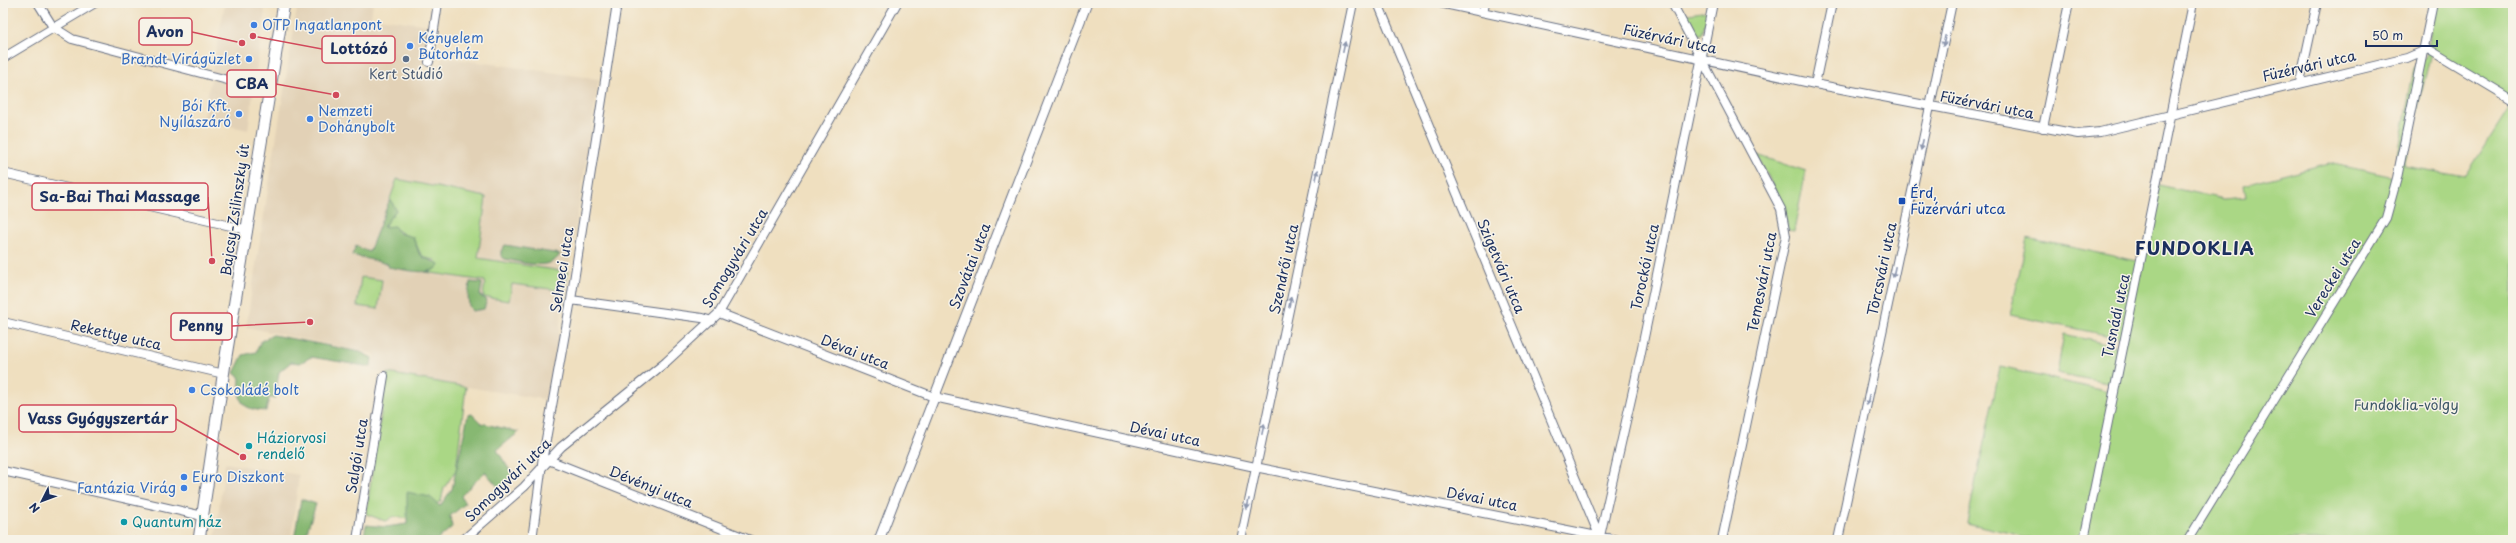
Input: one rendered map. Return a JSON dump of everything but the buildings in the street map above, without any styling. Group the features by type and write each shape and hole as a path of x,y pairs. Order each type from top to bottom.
{"main road":[{"name":"Bajcsy-Zsilinszky út","path":"199,540 224,374 284,3"}],"street":[{"path":"38,3 53,27 72,39 269,91"},
{"path":"3,58 95,3"},
{"path":"428,62 438,3"},
{"name":"Selmeci utca","path":"532,540 542,468 546,459 617,3"},
{"name":"Somogyvári utca","path":"546,459 666,362 720,313 897,3"},
{"name":"Szovátai utca","path":"879,540 1087,3"},
{"name":"Szendrői utca","path":"1241,540 1353,3"},
{"name":"Szigetvári utca","path":"1378,3 1600,538"},
{"name":"Füzérvári utca","path":"1440,3 1815,84 2043,128 2085,134 2300,82 2407,58 2422,50"},
{"path":"1483,12 1485,3"},
{"name":"Temesvári utca","path":"1672,3 1781,210 1786,236 1722,540"},
{"name":"Torockói utca","path":"1600,538 1714,3"},
{"path":"1815,84 1832,3"},
{"name":"Törcsvári utca","path":"1838,540 1952,3"},
{"path":"2043,128 2069,3"},
{"name":"Tusnádi utca","path":"2084,540 2193,3"},
{"path":"2300,82 2317,3"},
{"name":"Vereckei utca","path":"2188,540 2386,218 2397,178 2422,50 2433,3"},
{"path":"2422,50 2428,49 2441,56 2513,100"},
{"path":"3,173 248,230"},
{"path":"571,300 702,318 712,321"},
{"name":"Dévai utca","path":"720,313 934,397 1255,467 1600,538 1617,540"},
{"name":"Rekettye utca","path":"3,322 224,374"},
{"name":"Salgói utca","path":"357,540 384,376"},
{"name":"Dévényi utca","path":"546,459 750,540"},
{"name":"Somogyvári utca","path":"463,540 542,468"},
{"path":"3,471 203,516"}],"shaded area":[{"path":"225,3 266,3 248,130 203,120"},
{"path":"298,3 373,3 371,17 429,25 421,74 439,78 442,57 599,79 548,400 375,372 372,371 375,354 246,327"},
{"path":"225,463 299,475 291,540 215,540"}],"green space":[{"name":"Fundoklia-völgy","path":"2436,3 2513,3 2513,540 2039,540 1967,523 2000,367 2109,392 2112,384 2057,373 2064,334 2118,347 2120,338 2010,315 2027,238 2142,262 2159,185 2223,199 2246,197 2244,185 2329,163 2394,177 2414,68 2425,58","holes":["2431,53 2511,105 2465,177 2404,166"]},
{"path":"1709,11 1702,34 1696,35 1689,29 1682,15"},
{"path":"1757,155 1806,171 1794,231 1788,230 1783,205"},
{"path":"397,179 486,197 478,258 568,272 565,291 512,284 509,301 483,297 485,281 425,272 432,271 436,260 428,259 423,256 416,243 396,229 383,227 396,210 390,199"},
{"path":"390,199 396,210 383,227 394,226 399,233 413,237 419,253 424,258 438,263 439,266 435,269 423,272 388,267 388,264 352,255 356,246 369,252"},
{"path":"505,245 560,254 556,260 550,263 527,263 505,259 501,256 501,251"},
{"path":"361,277 382,280 378,309 357,306"},
{"path":"470,282 482,283 480,296 487,300 484,309 472,311 469,306 468,295"},
{"path":"273,335 360,352 372,358 371,367 311,357 300,363 291,362 279,372 275,398 269,398 266,411 257,410 242,403 240,398 240,378 234,373 243,355 256,352 261,341"},
{"path":"387,373 466,387 456,470 444,488 441,501 411,519 394,517 385,521 366,514"},
{"path":"472,414 481,423 519,432 497,450 514,477 501,490 485,472 461,496 465,504 450,516 452,527 437,540 363,540 366,525 386,527 407,524 407,492 430,497 440,506 452,489 468,415"},
{"path":"301,499 316,504 305,537 306,540 294,540"}],"place":[{"name":"OTP Ingatlanpont","path":"254,25"},
{"name":"Lottózó","path":"253,36"},
{"name":"Avon","path":"242,43"},
{"name":"Kényelem Bútorház","path":"410,46"},
{"name":"Brandt Virágüzlet","path":"249,59"},
{"name":"Kert Stúdió","path":"406,59"},
{"name":"CBA","path":"336,95"},
{"name":"Bói Kft. Nyílászáró","path":"239,114"},
{"name":"Nemzeti Dohánybolt","path":"310,119"},
{"name":"Érd, Füzérvári utca","path":"1902,201"},
{"name":"Sa-Bai Thai Massage","path":"212,261"},
{"name":"Penny","path":"310,322"},
{"name":"Csokoládé bolt","path":"192,390"},
{"name":"Háziorvosi rendelő","path":"249,446"},
{"name":"Vass Gyógyszertár","path":"243,457"},
{"name":"Euro Diszkont","path":"184,477"},
{"name":"Fantázia Virág","path":"184,488"},
{"name":"Quantum ház","path":"124,522"}],"district":[{"name":"FUNDOKLIA","path":"2195,249"}]}
